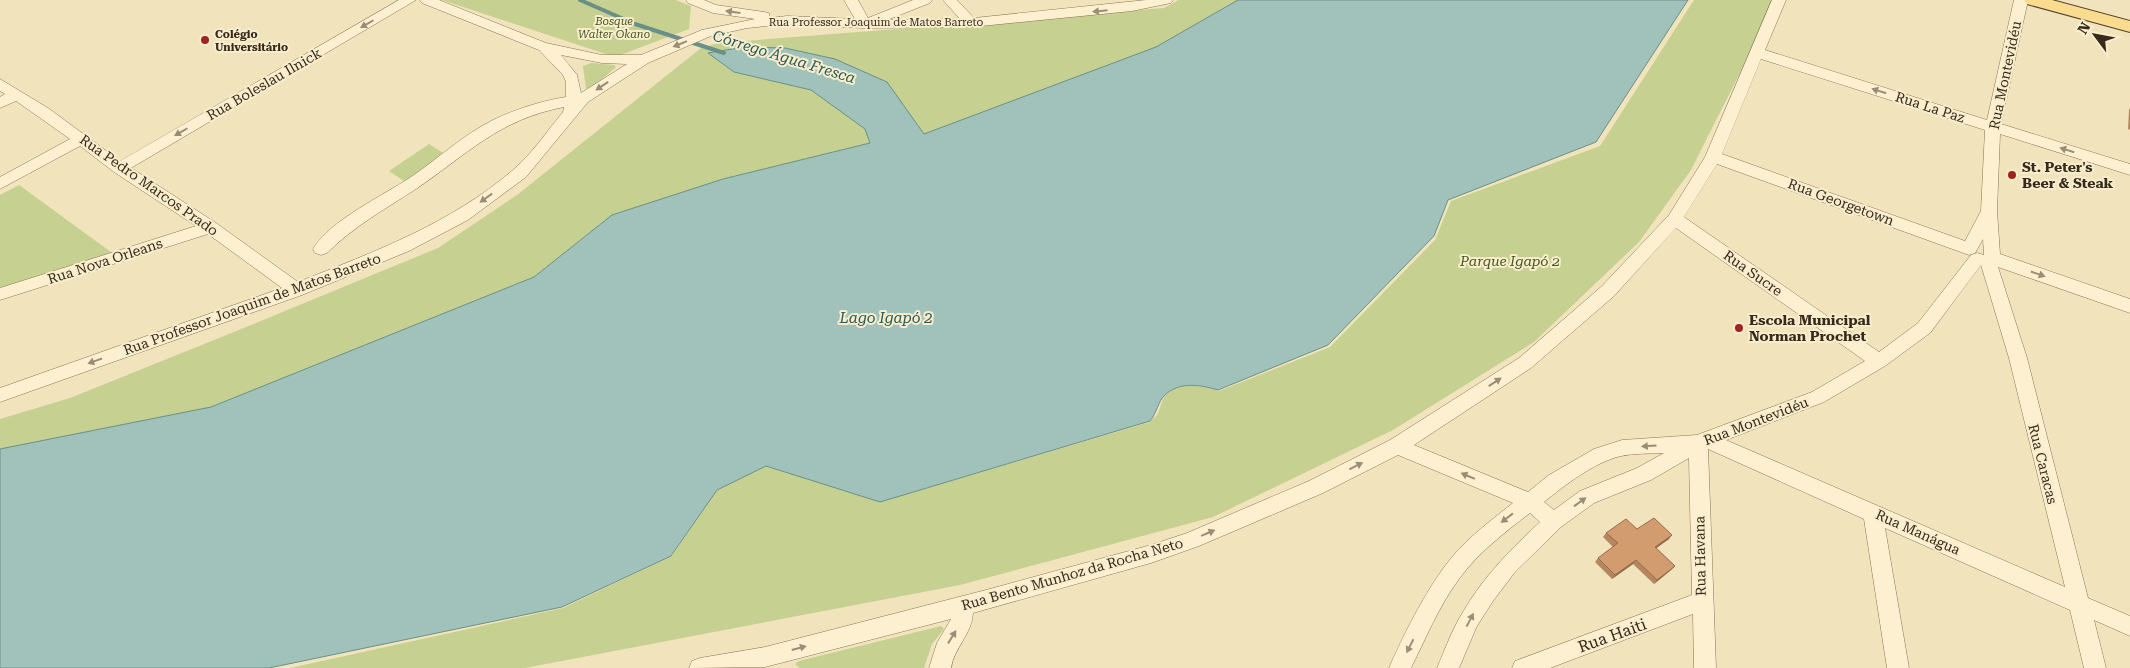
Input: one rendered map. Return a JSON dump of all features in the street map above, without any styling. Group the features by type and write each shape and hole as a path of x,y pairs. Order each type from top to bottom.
{"main road":[{"path":"2033,0 2130,28"},
{"path":"2074,0 2130,16"}],"street":[{"name":"Rua Boleslau Ilnick","path":"119,168 409,0"},
{"path":"427,0 543,47 602,59 649,57"},
{"path":"693,0 713,9 787,20"},
{"path":"851,0 864,24 925,0"},
{"path":"950,0 971,23"},
{"name":"Rua Professor Joaquim de Matos Barreto","path":"0,395 296,290 403,246 462,216 520,173 583,99 649,57 706,34 746,24 787,20 864,24 971,23 1166,0"},
{"name":"Rua Bento Munhoz da Rocha Neto","path":"700,668 773,663 962,606 1151,554 1192,540 1316,487 1397,446 1524,363 1608,291 1676,219 1713,157 1759,53 1779,0"},
{"name":"Rua Montevidéu","path":"1400,668 1440,590 1453,570 1489,533 1556,481 1601,455 1622,448 1702,442 1818,397 1879,361 1924,328 1982,255 1989,211 1993,127 2021,0"},
{"path":"706,34 715,20 713,9"},
{"path":"543,47 567,68 571,75 574,100 567,118"},
{"name":"Rua La Paz","path":"1759,53 2130,170"},
{"name":"Rua Pedro Marcos Prado","path":"0,84 18,94 119,168 210,227 296,290"},
{"path":"0,103 18,94"},
{"path":"321,249 335,234 355,218 410,185 479,135 507,120 533,110 574,100"},
{"path":"0,184 81,139"},
{"name":"Rua Georgetown","path":"1713,157 1867,211 1982,255 2130,306"},
{"name":"Rua Montevidéu","path":"1982,255 1989,211"},
{"name":"Rua Sucre","path":"1676,219 1879,361"},
{"name":"Rua Nova Orleans","path":"0,294 210,227"},
{"name":"Rua Caracas","path":"1982,255 2018,358 2077,602 2095,668"},
{"path":"1452,667 1470,620 1486,594 1508,566 1554,521 1587,497 1644,474 1702,442"},
{"name":"Rua Manágua","path":"1702,442 1873,512 2130,626"},
{"name":"Rua Havana","path":"1702,442 1701,601 1705,668"},
{"path":"1397,446 1529,501 1554,521"},
{"path":"1873,512 1898,668"},
{"name":"Rua Haiti","path":"1522,668 1701,601"},
{"path":"940,668 941,657 961,624 962,606"}],"green space":[{"name":"Bosque Walter Okano","path":"442,0 676,0 691,6 689,29 615,57"},
{"path":"1179,0 1238,0 1156,47 924,134 914,119 709,53 734,72 811,90 866,129 870,143 723,179 612,215 534,277 211,407 0,449 0,419 70,398 438,248 517,195 701,48 719,43 1164,8"},
{"name":"Parque Igapó 2","path":"1694,0 1771,0 1759,35 1691,170 1639,242 1534,342 1393,430 1213,517 960,585 525,668 290,668 563,608 672,556 717,490 766,466 880,502 1150,422 1157,414 1164,397 1179,388 1199,386 1219,391 1330,347 1435,240 1451,201 1600,146"},
{"path":"591,63 614,65 616,67 593,87 586,89 583,66"},
{"path":"429,144 448,156 407,183 389,171"},
{"path":"19,185 115,255 0,292 0,195"},
{"path":"941,626 944,629 932,644 924,668 800,668 795,664 799,661"}],"water":[{"name":"Lago Igapó 2","path":"1238,0 1688,0 1596,142 1448,200 1434,236 1328,345 1218,390 1191,385 1177,388 1165,395 1150,421 880,502 766,466 717,490 671,556 562,607 269,668 0,668 0,449 211,407 534,277 612,215 723,179 870,143 865,129 811,90 734,72 708,53 744,47 785,48 835,59 887,82 924,134 1156,47"}],"building":[{"path":"1654,518 1672,535 1655,547 1675,566 1657,580 1636,560 1615,575 1598,558 1618,543 1606,533 1626,519 1637,529"}],"waterway":[{"name":"Córrego Água Fresca","path":"580,0 635,24 724,53"}],"place":[{"name":"Colégio Universitário","path":"205,40"},
{"name":"St. Peter's Beer & Steak","path":"2012,175"},
{"name":"Escola Municipal Norman Prochet","path":"1739,328"}]}
